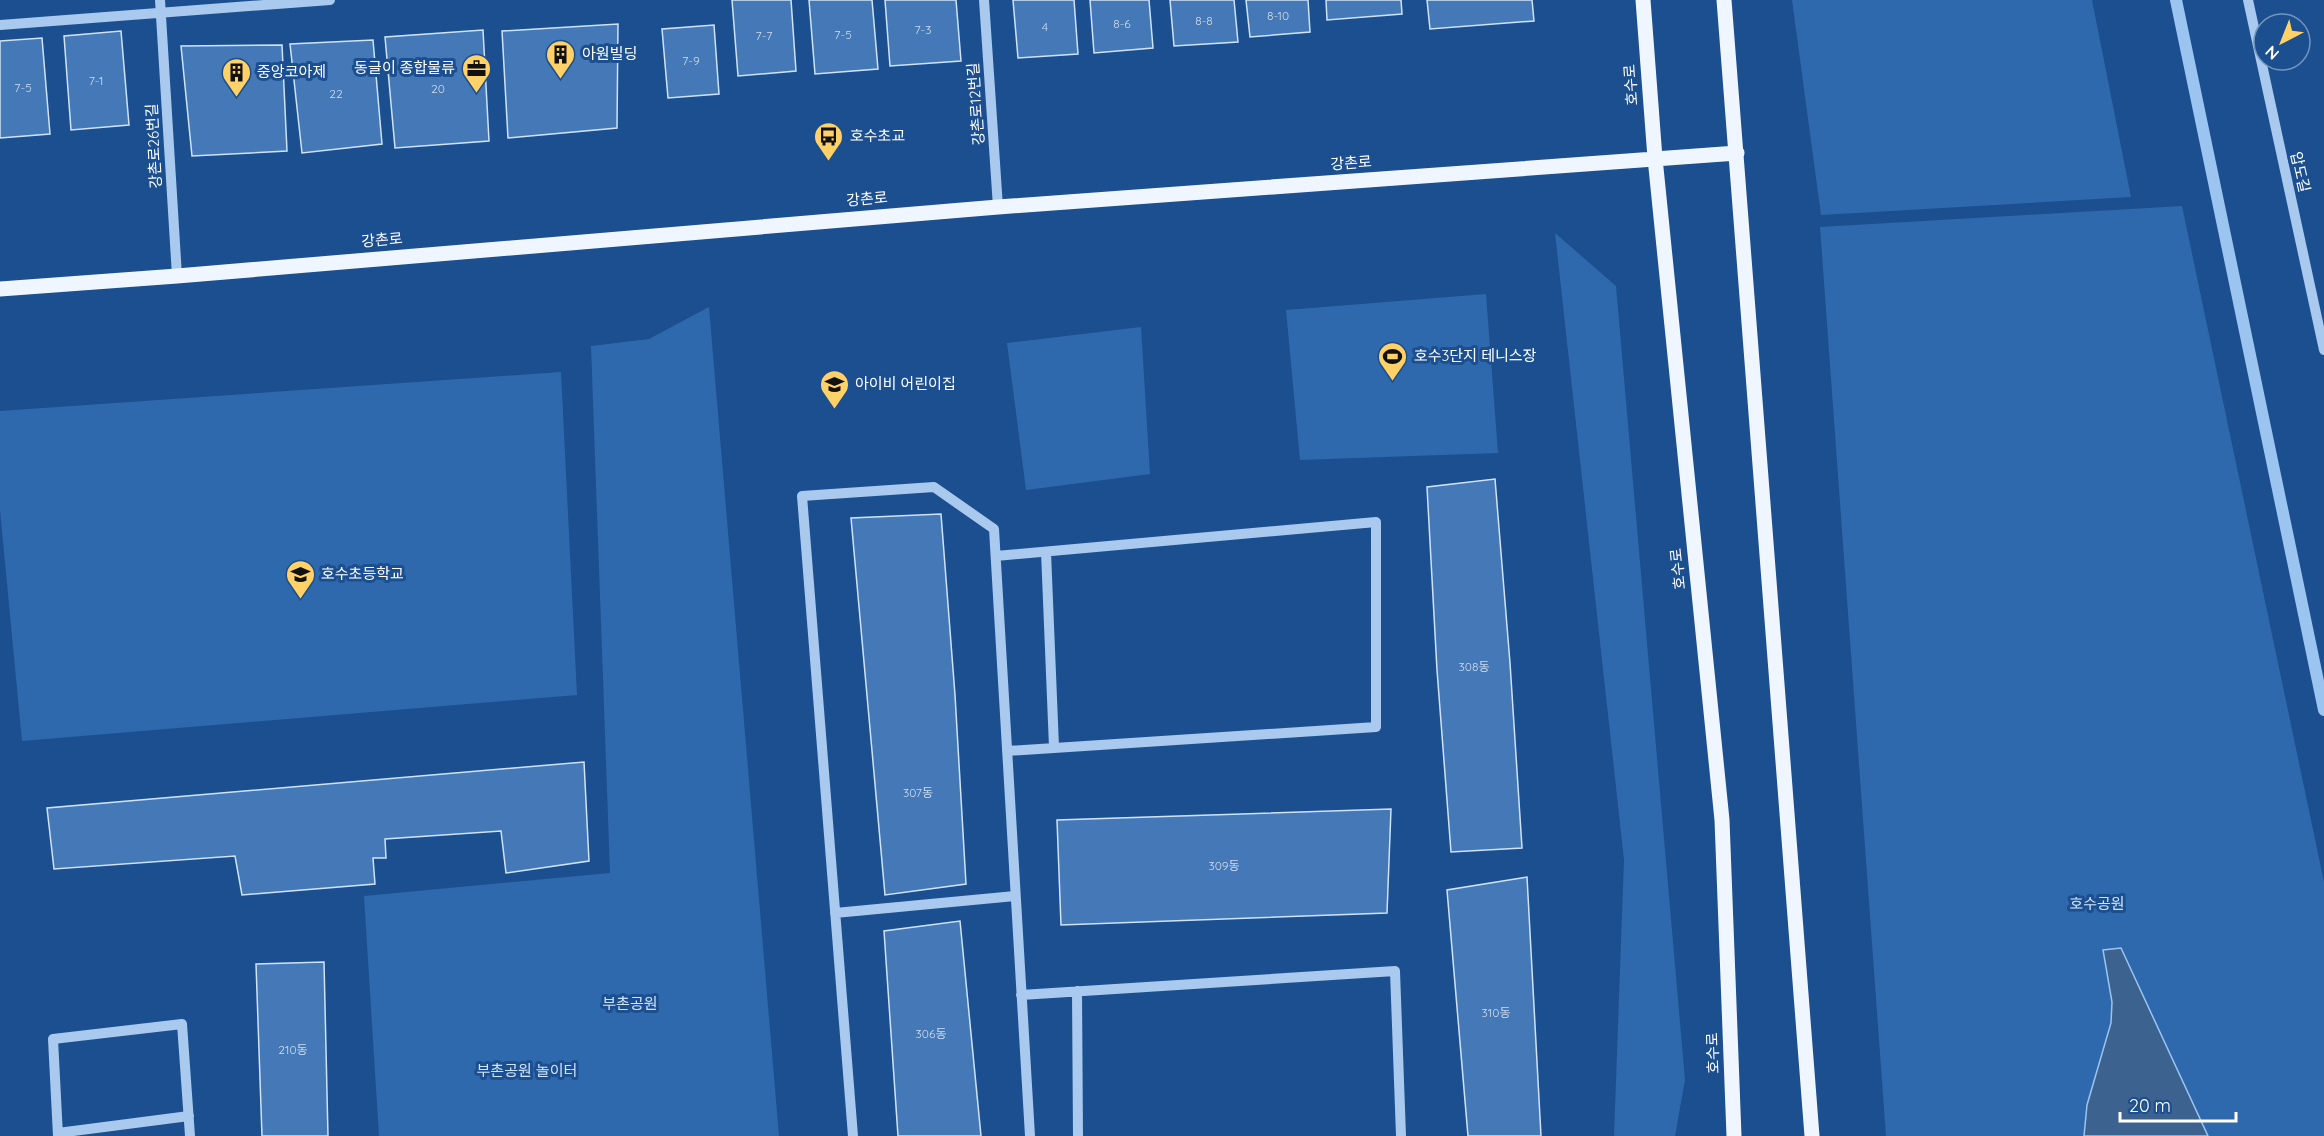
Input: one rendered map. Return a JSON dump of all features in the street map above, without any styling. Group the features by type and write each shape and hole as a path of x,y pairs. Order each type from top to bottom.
{"main road":[{"name":"호수로","path":"1643,0 1655,158 1722,820 1734,1136"},
{"path":"1725,0 1812,1136"},
{"name":"강촌로","path":"0,289 998,207 1737,153"}],"street":[{"name":"강촌로26번길","path":"160,0 177,276"},
{"path":"0,25 330,0"},
{"name":"강촌로12번길","path":"984,0 998,207"},
{"name":"압도길","path":"2248,0 2324,350"},
{"path":"853,1136 802,496 934,488 994,529 1030,1136"},
{"path":"996,556 1376,522 1376,727 1007,751"},
{"path":"1046,552 1054,747"},
{"path":"835,913 1016,896"},
{"path":"1021,995 1395,971 1401,1136"},
{"path":"1077,991 1078,1136"},
{"path":"189,1116 58,1134 53,1039 182,1024 189,1116 190,1136"}],"green space":[{"path":"1792,0 2092,0 2131,197 1821,215"},
{"name":"호수공원","path":"2182,206 2324,882 2324,1136 1886,1136 1820,227"},
{"path":"1555,233 1616,286 1685,1080 1675,1136 1614,1136 1624,860"},
{"name":"호수3단지 테니스장","path":"1486,294 1498,453 1300,460 1286,310"},
{"name":"부촌공원","path":"709,307 779,1136 379,1136 364,896 610,873 591,346 649,339"},
{"path":"1141,327 1150,474 1026,490 1007,343"},
{"path":"561,372 577,695 22,741 0,510 0,411"}],"shaded area":[{"path":"2121,948 2208,1136 2084,1136 2087,1105 2111,1023 2112,1002 2103,950"}],"building":[{"path":"732,0 791,0 796,71 738,76"},
{"path":"809,0 872,0 878,69 815,74"},
{"path":"885,0 956,0 961,61 890,66"},
{"path":"1013,0 1074,0 1078,54 1018,58"},
{"path":"1090,0 1149,0 1153,48 1094,53"},
{"path":"1170,0 1234,0 1238,42 1174,46"},
{"path":"1246,0 1308,0 1310,32 1250,37"},
{"path":"1326,0 1401,0 1402,14 1327,20"},
{"path":"1427,0 1532,0 1534,21 1430,29"},
{"name":"아원빌딩","path":"618,24 617,128 508,138 502,31"},
{"path":"714,25 719,94 668,98 662,29"},
{"path":"483,30 489,141 395,148 385,37"},
{"path":"121,31 129,125 71,130 64,36"},
{"path":"42,38 50,134 0,138 0,41"},
{"path":"373,40 382,144 302,153 290,44"},
{"name":"중앙코아제","path":"282,45 287,151 192,156 181,46"},
{"path":"1495,479 1522,848 1451,852 1437,670 1427,487"},
{"path":"941,514 966,884 885,895 851,518"},
{"path":"584,762 589,861 506,873 501,831 385,839 386,858 373,858 375,884 242,895 235,856 54,869 47,808"},
{"path":"1391,809 1387,913 1061,925 1057,820"},
{"path":"1527,877 1541,1136 1468,1136 1447,890"},
{"path":"960,921 981,1136 898,1136 884,931"},
{"path":"324,962 328,1136 262,1136 256,964"}],"waterway":[{"path":"2176,0 2324,710"}],"place":[{"name":"아원빌딩","path":"561,80"},
{"name":"동글이 종합물류","path":"476,94"},
{"name":"중앙코아제","path":"236,98"},
{"name":"호수초교","path":"829,162"},
{"name":"호수3단지 테니스장","path":"1393,382"},
{"name":"아이비 어린이집","path":"834,410"},
{"name":"호수초등학교","path":"300,600"}],"park label":[{"name":"부촌공원 놀이터","path":"527,1071"}]}
